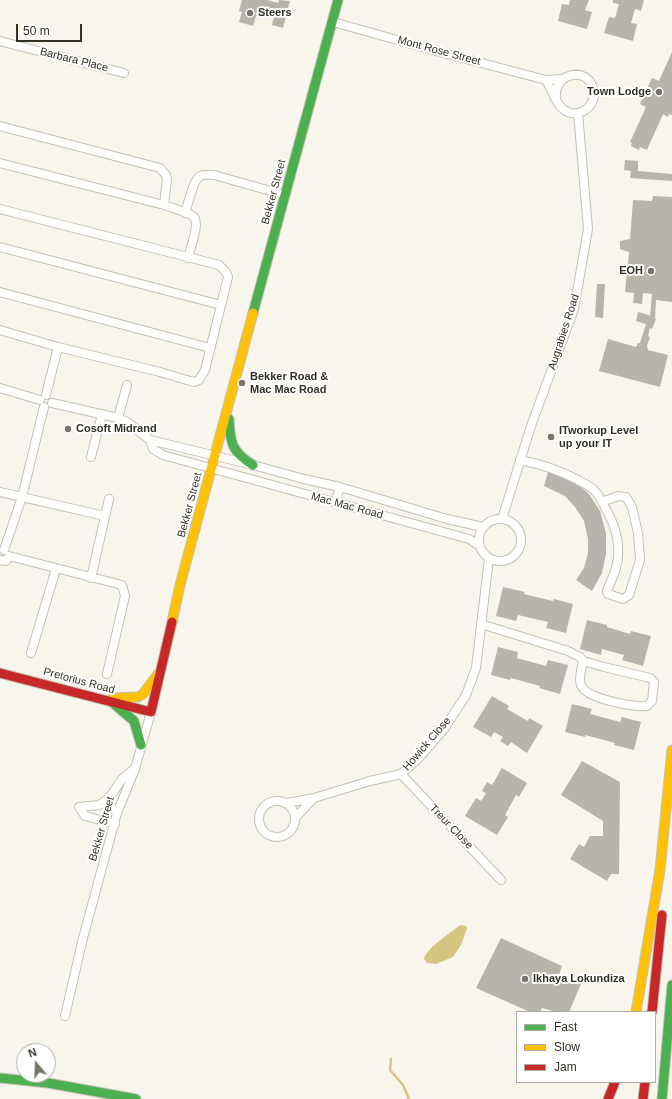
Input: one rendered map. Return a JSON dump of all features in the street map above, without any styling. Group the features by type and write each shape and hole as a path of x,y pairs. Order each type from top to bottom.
{"main road":[{"name":"Bekker Street","path":"151,712 180,586 338,0"},
{"path":"229,406 230,436 232,446 242,458 253,465"},
{"path":"102,699 133,698 143,694 162,668"},
{"name":"Pretorius Road","path":"0,672 151,712"},
{"path":"112,702 134,721 141,745"},
{"path":"636,1011 660,870 672,750"},
{"path":"652,1011 672,796"},
{"path":"662,1099 672,985"},
{"path":"0,1078 48,1083 136,1099"},
{"path":"608,1099 615,1083"},
{"path":"643,1099 645,1083"}],"street":[{"name":"Mont Rose Street","path":"333,22 546,80 563,79"},
{"name":"Barbara Place","path":"0,41 124,73"},
{"path":"546,80 560,106 566,111 578,113 585,111 590,106 594,94 593,88 586,78 580,76 569,76 563,79 557,86 555,94 556,98"},
{"name":"Augrabies Road","path":"502,519 530,426 574,309 588,229 578,113"},
{"path":"0,126 160,168 166,175 167,179 164,205"},
{"path":"0,163 164,205 194,217 196,225 188,258"},
{"path":"185,213 196,182 202,175 214,176 285,195"},
{"path":"0,209 219,265 226,272 228,280 207,365 204,374 199,380 194,382 160,372 58,347 0,330"},
{"path":"0,247 221,305"},
{"path":"0,292 210,348"},
{"path":"0,560 6,561 4,552 22,497 58,347"},
{"path":"118,418 126,385"},
{"path":"0,388 46,401 118,418 127,422 150,440"},
{"path":"91,457 102,414"},
{"name":"Mac Mac Road","path":"150,440 216,455 304,479 340,487 447,519 483,527"},
{"name":"Mac Mac Road","path":"150,440 153,449 163,455 469,539 480,546"},
{"path":"520,460 540,464 563,472 593,489 602,502 616,530 616,567 607,591 608,594 623,599 629,595 640,560 638,533 632,507 626,497 618,496 602,502"},
{"path":"335,503 340,487"},
{"path":"0,492 105,516"},
{"path":"91,578 109,499"},
{"path":"502,519 514,525 519,530 521,537 521,544 514,556 508,560 501,561 489,558 483,553 479,540 483,527 488,522 502,519"},
{"path":"4,552 56,569 122,585 125,596 107,674"},
{"name":"Howick Close","path":"287,803 314,798 370,780 402,774 418,759 444,728 466,695 476,668 489,558"},
{"path":"30,653 56,569"},
{"path":"481,624 568,651 580,657 583,661 650,678 654,682 652,701 647,706 634,706 602,699 588,693 581,687 579,681 583,661"},
{"name":"Bekker Street","path":"65,1016 117,813 135,769 151,712"},
{"path":"115,824 85,816 79,807 104,802 112,794 122,779 135,769"},
{"name":"Treur Close","path":"402,774 501,880"},
{"name":"Howick Close","path":"296,817 314,798"},
{"path":"280,800 287,803 293,808 296,817 295,825 290,832 282,837 273,837 266,834 260,827 258,818 260,811 265,804 272,801 280,800"},
{"path":"104,802 111,806 117,813"}],"shaded area":[{"path":"460,925 466,926 467,928 461,945 453,957 436,964 427,963 424,959 429,950"}],"building":[{"path":"242,0 267,0 278,3 279,0 290,1 283,28 272,25 274,17 257,13 253,26 239,22 242,12 239,11"},
{"path":"570,0 589,0 585,10 592,12 587,29 558,21 562,4 569,5"},
{"path":"613,0 644,0 641,11 635,9 631,23 637,24 633,41 604,33 609,17 615,18 619,4 613,3"},
{"name":"Town Lodge","path":"672,52 672,114 669,114 668,117 663,114 647,150 640,147 639,150 631,146 632,143 630,142 646,107 640,104 652,78 659,81"},
{"path":"625,160 638,161 638,171 672,174 672,181 630,178 631,171 624,170"},
{"path":"653,196 672,197 672,302 656,300 656,319 652,329 650,328 648,336 650,337 647,346 648,350 668,355 660,387 599,371 608,339 636,347 638,343 640,343 646,324 636,321 638,312 649,315 650,317 652,294 643,293 642,304 633,303 634,293 625,292 629,252 620,249 620,241 630,239 633,200 652,201"},
{"path":"597,284 605,284 603,318 595,317"},
{"path":"549,468 573,480 589,494 600,511 606,533 606,554 602,573 592,591 576,580 584,568 588,553 588,539 584,521 575,507 565,496 544,486"},
{"path":"503,587 525,592 524,594 573,604 566,633 546,628 548,622 518,615 516,621 496,616"},
{"path":"587,620 607,625 607,627 630,634 631,631 651,636 643,666 622,660 624,655 602,649 601,655 580,649"},
{"path":"498,647 518,652 517,658 546,666 548,660 568,665 560,694 539,688 540,686 511,678 510,680 491,675"},
{"path":"492,696 509,706 507,709 528,721 529,718 543,726 527,753 511,742 508,746 500,741 503,737 494,732 491,737 473,727"},
{"path":"572,704 592,709 590,714 620,722 622,717 641,722 634,750 585,735 585,737 565,732"},
{"path":"582,761 620,782 619,874 611,874 607,881 570,859 579,844 584,847 590,836 603,836 603,821 561,795"},
{"path":"502,768 527,783 519,797 516,795 505,815 508,817 497,835 465,816 476,798 481,801 486,793 482,791 487,782 492,785"},
{"name":"Ikhaya Lokundiza","path":"501,938 562,966 559,975 581,984 569,1011 553,1011 542,1008 540,1011 528,1011 476,988"}],"waterway":[{"path":"391,1059 390,1070 403,1085 409,1099"}],"traffic: fast":[{"path":"253,313 338,0"},
{"path":"229,419 231,441 236,451 253,465"},
{"path":"114,704 134,721 141,745"},
{"path":"662,1099 672,985"},
{"path":"0,1078 48,1083 136,1099"}],"traffic: slow":[{"path":"172,622 180,585 253,313"},
{"path":"113,698 138,697 143,694 158,674"},
{"path":"636,1011 660,870 672,750"}],"traffic: jam":[{"path":"0,673 151,712 172,622"},
{"path":"652,1011 662,915"},
{"path":"608,1099 615,1083"},
{"path":"643,1099 645,1083"}],"place":[{"name":"Steers","path":"250,13"},
{"name":"Town Lodge","path":"659,92"},
{"name":"EOH","path":"651,271"},
{"name":"Bekker Road & Mac Mac Road","path":"242,383"},
{"name":"Cosoft Midrand","path":"68,429"},
{"name":"ITworkup Level up your IT","path":"551,437"},
{"name":"Ikhaya Lokundiza","path":"525,979"}]}
